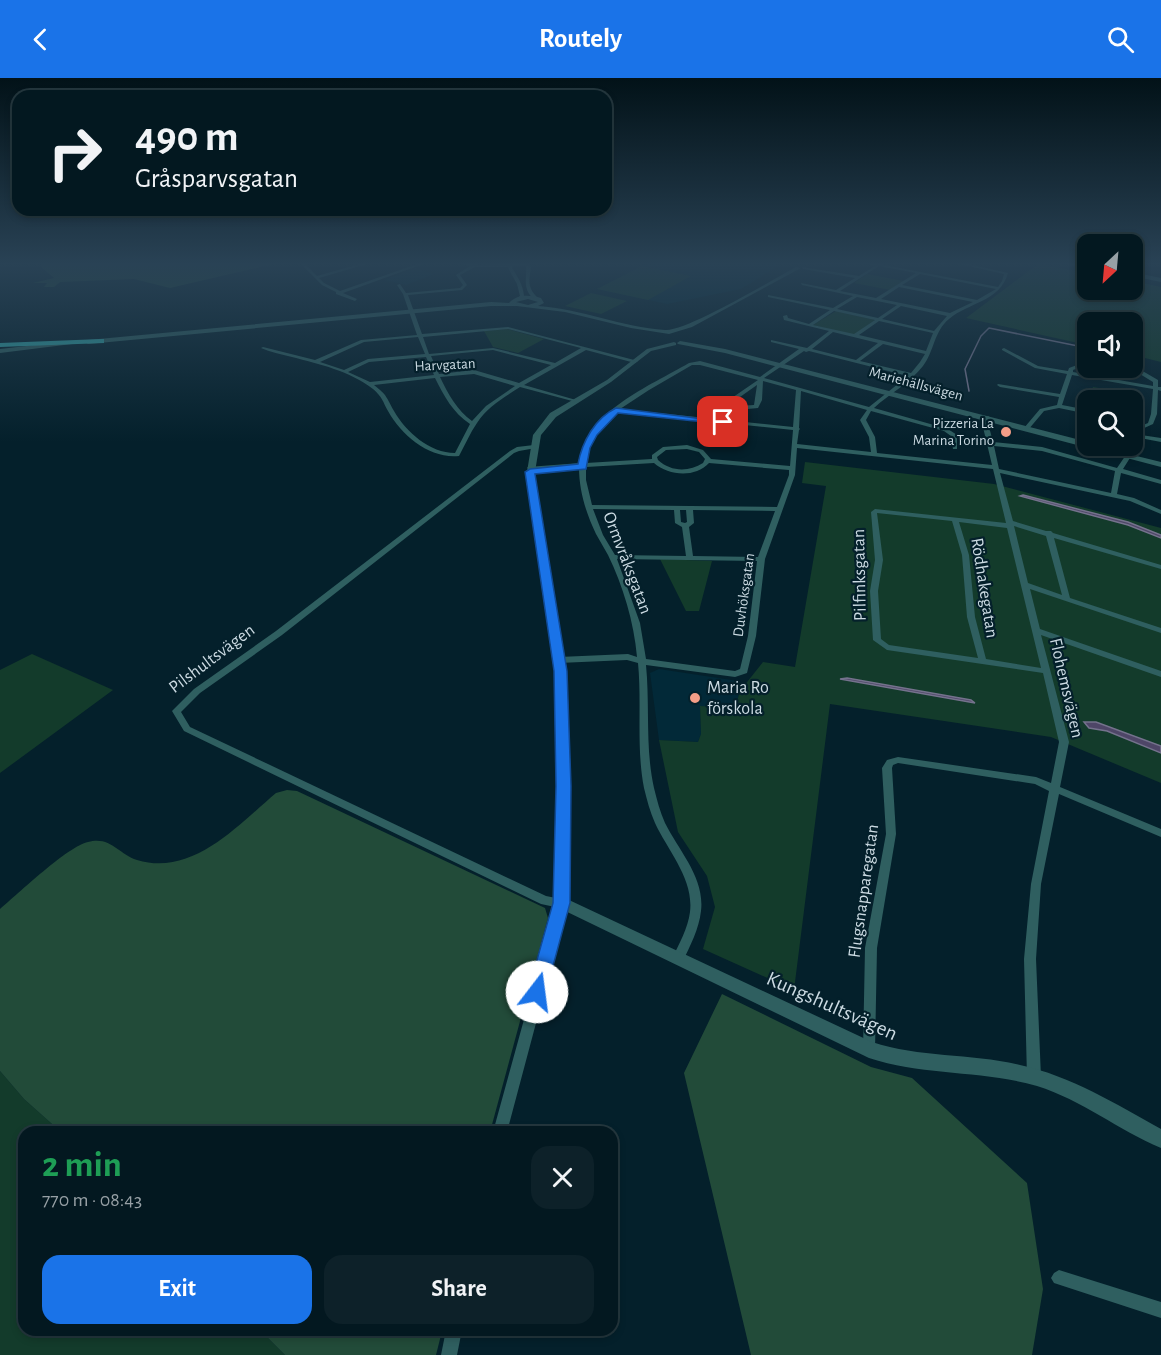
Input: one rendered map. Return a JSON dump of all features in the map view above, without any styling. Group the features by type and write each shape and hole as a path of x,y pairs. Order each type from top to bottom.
{"main road":[{"path":"0,345 101,340"},
{"path":"0,352 68,344"}],"street":[{"path":"68,344 296,323"},
{"path":"418,323 436,376 463,420 473,424"},
{"path":"613,323 631,327 654,341 677,343 686,336 690,326"},
{"path":"502,1126 562,903 563,786 559,663 530,470 534,447 546,422 572,402 609,381 666,332 697,323"},
{"path":"800,323 928,353"},
{"path":"810,325 814,323"},
{"path":"855,336 875,323"},
{"path":"891,323 934,332"},
{"path":"874,454 872,437 863,420 870,409 912,375 928,353 934,332 943,323"},
{"name":"Mariehällsvägen","path":"631,327 686,336 707,347"},
{"path":"315,362 363,342 508,328 635,361"},
{"path":"761,380 759,403 756,407 737,408 726,404 832,331"},
{"path":"773,341 912,375"},
{"path":"857,362 882,342"},
{"name":"Mariehällsvägen","path":"677,343 707,347 782,365 1077,442"},
{"path":"263,348 315,362 344,372 368,384 383,395 407,431 442,454 457,455 481,412 497,400 585,348"},
{"path":"344,372 368,361 498,349 556,365"},
{"path":"1004,349 1030,365 1159,389"},
{"name":"Ormvråksgatan","path":"678,959 694,918 696,902 691,879 654,808 647,764 636,625 612,557 589,507 583,467 585,448 593,434 616,410 691,364 700,363 761,380"},
{"path":"1059,406 1070,373 1077,365"},
{"name":"Harvgatan","path":"368,384 474,372 572,402"},
{"path":"1143,372 1154,378 1159,389 1158,414 1150,424 1143,427"},
{"path":"761,380 951,432 954,435 955,448"},
{"path":"1000,384 1062,396"},
{"name":"Duvhöksgatan","path":"559,663 640,661 742,673 746,666 752,636 761,559 793,468 799,389"},
{"path":"1026,429 1042,410 1059,406 1077,410"},
{"path":"616,410 797,429"},
{"name":"Flohemsvägen","path":"987,419 985,423 990,444 1064,742 1036,884 1030,959 1034,1077"},
{"path":"1143,423 1150,424"},
{"path":"1143,437 1161,440"},
{"path":"990,444 1042,449 1161,482"},
{"path":"654,461 654,456 661,449 681,446 701,451 708,461"},
{"path":"796,446 997,468 1134,499 1161,512"},
{"name":"Pilshultsvägen","path":"534,447 517,449 512,452 279,633 197,691 176,711 188,729 535,896 562,903"},
{"path":"1114,495 1119,470 1127,456"},
{"name":"Mariehällsvägen","path":"1127,456 1161,465"},
{"path":"530,470 654,461 665,469 679,471 698,469 708,461 793,468"},
{"path":"589,507 780,509"},
{"path":"677,508 678,523 685,526 691,523 689,508"},
{"name":"Pilfinksgatan","path":"1045,670 887,647 877,640 874,591 879,560 873,513 881,511 1011,524 1049,532 1161,567"},
{"name":"Rödhakegatan","path":"954,519 965,546 969,569 970,615 983,662"},
{"path":"685,526 690,558"},
{"path":"1049,532 1067,599"},
{"path":"612,557 761,559"},
{"path":"1026,585 1161,631"},
{"path":"1036,630 1161,674"},
{"name":"Flugsnapparegatan","path":"869,1050 871,948 891,834 887,768 890,762 898,760 1027,779 1055,789"},
{"path":"1055,789 1161,833"},
{"name":"Kungshultsvägen","path":"562,903 869,1050 903,1061 1006,1071 1034,1077 1086,1098 1161,1139"},
{"path":"1059,1278 1161,1310"},
{"path":"449,1355 453,1336"}],"shaded area":[{"path":"1020,496 1128,522 1161,535 1161,538 1128,525"},
{"name":"Maria Ro förskola","path":"659,669 738,681 740,691 735,708 700,706 701,734 698,742 659,740 650,673"},
{"path":"847,678 971,700 975,703 840,679"},
{"path":"1084,722 1096,722 1161,746 1161,753 1107,731 1089,728"}],"green space":[{"path":"817,323 871,323 854,335 813,325"},
{"path":"987,323 1077,323 1077,343"},
{"path":"1143,323 1161,323 1161,362 1143,358"},
{"path":"507,329 544,339 518,353 493,347 484,331"},
{"path":"1093,387 1111,390 1092,390"},
{"path":"805,462 994,484 1161,528 1161,783 1051,737 830,704 794,990 703,949 715,907 707,876 678,832 659,740 698,742 701,734 700,706 735,708 740,691 763,662 795,667 826,486 802,483"},
{"path":"660,559 712,561 699,611 686,611"},
{"path":"32,654 113,690 0,773 0,670"},
{"path":"287,790 297,791 545,908 548,918 492,1126 54,1126 24,1099 0,1071 0,909 30,882 79,845 103,841 137,860 157,863 177,861 196,855 213,845 276,793"},
{"path":"722,994 871,1067 912,1078 1027,1183 1043,1289 1032,1355 751,1355 684,1073"},
{"path":"0,1071 24,1099 54,1126 18,1126 18,1336 266,1336 285,1355 0,1355"},
{"path":"266,1336 441,1336 436,1355 285,1355"}],"waterway":[{"path":"969,391 965,369 981,336 989,328 1077,346"}],"place":[{"name":"Pizzeria La Marina Torino","path":"1006,432"},
{"name":"Maria Ro förskola","path":"695,698"}],"route":[{"path":"537,992 562,903 563,786 561,671 530,472 583,467 583,456 588,442 603,422 616,410 723,422"}]}
